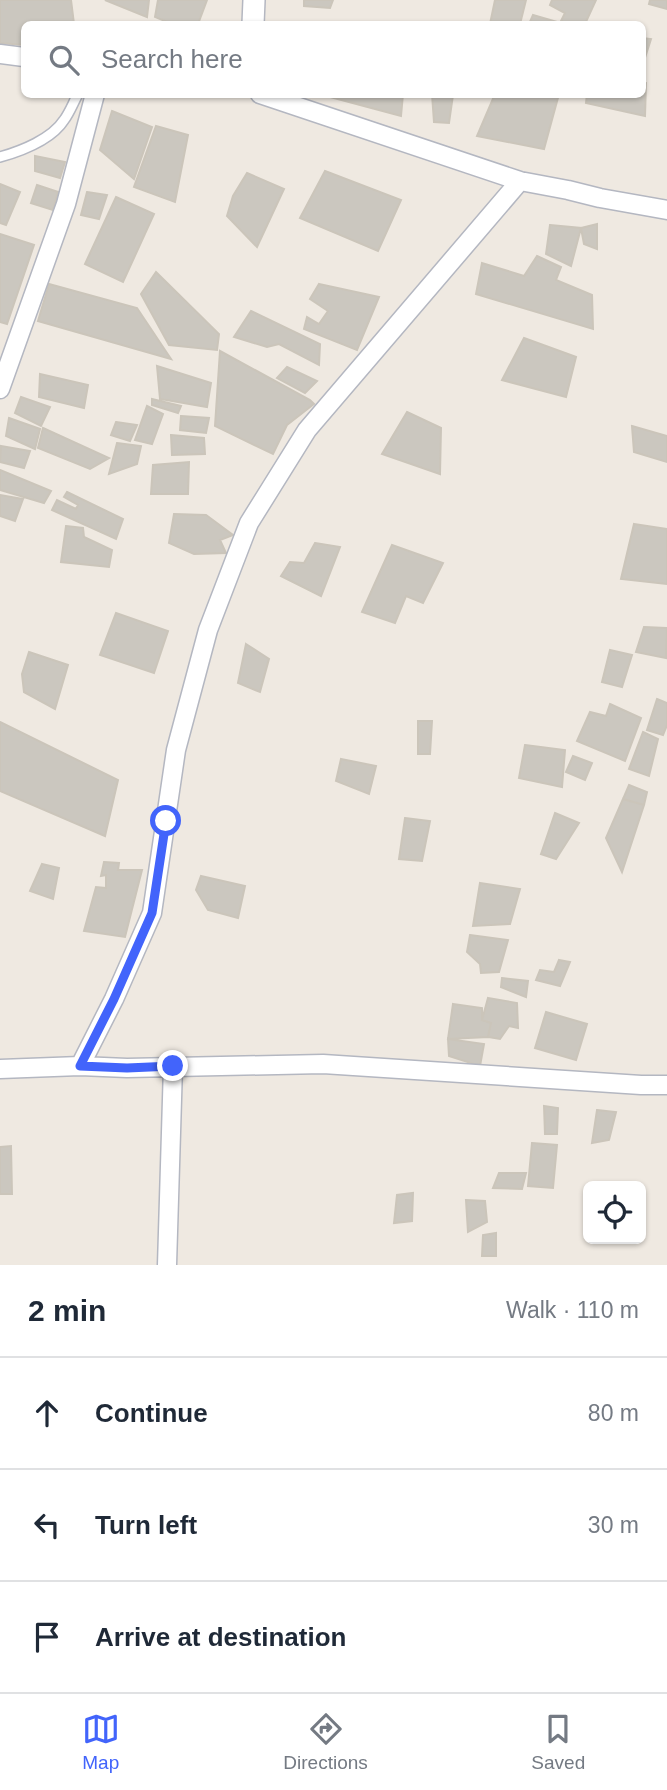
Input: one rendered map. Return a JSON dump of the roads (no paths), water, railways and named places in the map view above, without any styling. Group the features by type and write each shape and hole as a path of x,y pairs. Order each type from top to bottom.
{"street":[{"path":"253,21 254,0"},
{"path":"0,54 21,57"},
{"path":"0,389 66,204 94,98"},
{"path":"272,98 520,181 667,210"},
{"path":"80,1066 114,999 152,913 176,750 208,630 249,523 307,430 520,181"},
{"path":"0,1069 323,1064 641,1086 667,1085"},
{"path":"167,1265 173,1066"}],"lane":[{"path":"0,157 41,140 63,123 76,98"}]}
